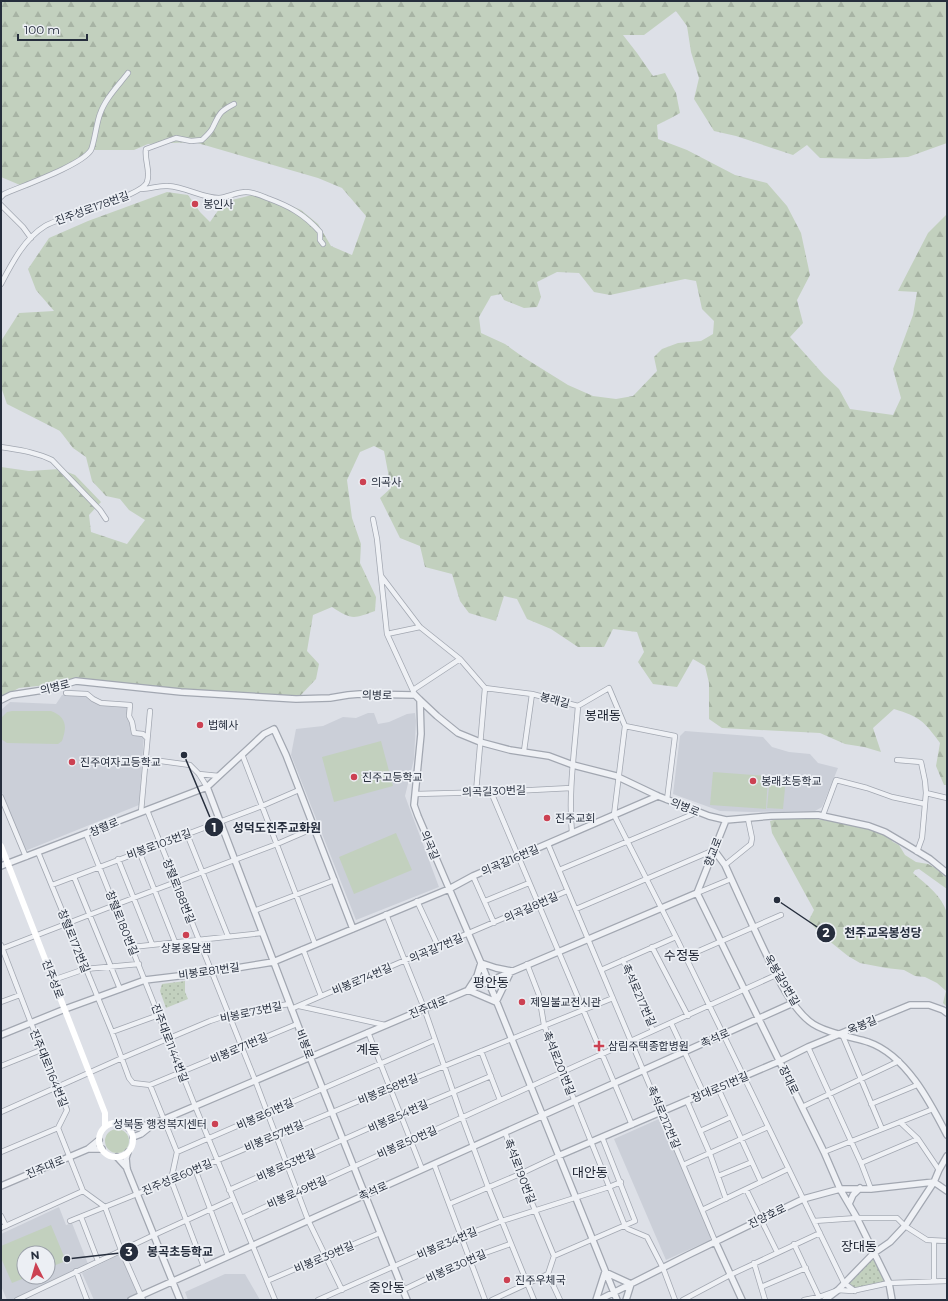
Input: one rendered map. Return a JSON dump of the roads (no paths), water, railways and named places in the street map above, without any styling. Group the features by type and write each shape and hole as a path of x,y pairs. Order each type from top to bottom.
{"main road":[{"name":"진주성로","path":"1,846 105,1113"},
{"path":"105,1113 114,1123"},
{"path":"105,1113 105,1127 99,1140 102,1149 109,1155 117,1157 128,1152 133,1143 133,1137 129,1128 123,1124 114,1123 105,1127"}],"street":[{"path":"1,197 4,194 58,171 79,160 91,150 100,112 107,100 128,73"},
{"name":"진주성로178번길","path":"1,284 14,259 30,238 44,227 64,217 99,205 118,201 141,189 147,183 149,168 145,157 146,149 176,138 191,141 202,140 213,129 217,116 226,108 234,104"},
{"name":"진주성로178번길","path":"141,189 169,186 219,198 244,192 253,193 287,206 299,213 320,232 320,240 323,244"},
{"path":"1,205 22,227 30,238"},
{"path":"1,447 27,450 52,460 100,510 106,520"},
{"path":"373,520 382,578 387,634 414,692 460,660"},
{"path":"382,578 420,627 460,660 485,688 476,792"},
{"path":"387,634 420,627"},
{"name":"의병로","path":"1,700 11,695 50,689 76,681 181,692 296,699 330,698 360,694 414,692 420,700 458,733 480,742 510,750 549,756 573,765 619,778 667,800 709,816 726,820"},
{"name":"봉래길","path":"485,688 532,694 578,706 610,688 625,726"},
{"path":"66,693 87,694 101,703 130,705 129,716 134,733 143,734 148,738"},
{"path":"524,751 532,694"},
{"name":"의곡길","path":"420,700 421,734 414,805 448,889 488,981"},
{"path":"572,833 570,812 571,788 578,706"},
{"path":"144,811 150,711"},
{"path":"667,800 675,736 625,726 614,815 676,937 844,1283 854,1291"},
{"name":"창렬로","path":"1,866 207,787 264,734 274,729 300,790"},
{"path":"242,754 316,944"},
{"path":"146,759 190,765 199,774 207,787"},
{"path":"897,760 921,762 926,793 922,838 917,852"},
{"path":"199,774 219,776"},
{"path":"823,815 836,780 867,788 892,797 925,804"},
{"name":"비봉로","path":"207,787 290,1007 407,1300"},
{"name":"의곡길30번길","path":"416,794 571,788"},
{"path":"300,790 353,929"},
{"name":"비봉로103번길","path":"99,867 262,806 300,790"},
{"path":"491,792 519,856 528,883 559,951 584,1009 601,1054 632,1124"},
{"path":"926,793 947,798"},
{"name":"의곡길16번길","path":"353,929 448,889 473,876 658,796"},
{"path":"1,797 26,857"},
{"name":"창렬로188번길","path":"144,811 160,844 199,939 255,1080 308,1220 342,1290"},
{"path":"558,870 698,812"},
{"path":"726,820 778,816 823,815 869,826 885,832 930,859 947,873"},
{"path":"725,865 751,844 752,838 748,819"},
{"name":"향교로","path":"697,893 726,820"},
{"path":"1,948 277,844 314,828"},
{"name":"창렬로180번길","path":"86,834 145,980"},
{"path":"187,834 228,936"},
{"name":"촉석로212번길","path":"548,844 715,1241"},
{"path":"576,909 714,850"},
{"name":"옥봉길9번길","path":"714,850 725,865 776,975 793,1002 809,1021 821,1029 871,1043 883,1049 899,1061 933,1109 947,1134"},
{"path":"139,851 176,942"},
{"name":"창렬로172번길","path":"38,852 112,1032 129,1078 133,1082 150,1085"},
{"path":"118,860 152,944"},
{"path":"52,885 99,867"},
{"path":"74,876 120,989"},
{"name":"의곡길16번길","path":"473,876 485,901"},
{"path":"617,1300 488,981 732,879"},
{"path":"254,911 335,880"},
{"path":"485,901 528,883"},
{"name":"의곡길8번길","path":"467,934 568,891"},
{"name":"장대로","path":"697,893 824,1152 840,1189 857,1218 889,1283 892,1300"},
{"path":"417,901 438,946"},
{"name":"의곡길8번길","path":"485,901 494,923"},
{"path":"386,914 424,1008 488,1187 534,1300"},
{"path":"685,957 781,915"},
{"name":"비봉로81번길","path":"1,1036 65,1009 145,980 212,972 273,962 353,929"},
{"path":"132,947 262,933"},
{"name":"의곡길7번길","path":"404,961 467,934"},
{"name":"촉석로217번길","path":"601,970 676,937"},
{"path":"652,947 688,1016"},
{"name":"진주대로1164번길","path":"1,948 41,1050 67,1110 58,1128"},
{"name":"비봉로74번길","path":"303,949 321,996"},
{"name":"촉석로217번길","path":"624,960 653,1031 671,1023 704,1094"},
{"name":"비봉로74번길","path":"290,1007 299,1006 404,961"},
{"path":"496,1002 468,990 477,976 481,963 511,971"},
{"path":"53,980 85,969 139,964"},
{"name":"촉석로201번길","path":"527,964 539,995 544,1026 625,1226"},
{"path":"496,1002 511,971"},
{"path":"671,1023 776,975"},
{"name":"진주대로1144번길","path":"145,980 194,1106 275,1300"},
{"name":"진주대로","path":"129,1128 153,1124 164,1120 488,981"},
{"path":"1,1002 20,995"},
{"name":"비봉로58번길","path":"332,1112 613,998"},
{"name":"촉석로","path":"131,1300 142,1298 173,1281 252,1245 793,1002"},
{"name":"옥봉길","path":"780,1061 808,1047 910,1005 929,1005 944,1010 947,1013"},
{"name":"비봉로74번길","path":"299,1006 385,1025"},
{"name":"비봉로73번길","path":"1,1112 122,1058 228,1015 290,1007"},
{"path":"112,1032 159,1015"},
{"name":"비봉로71번길","path":"150,1085 297,1024"},
{"name":"비봉로50번길","path":"353,1166 653,1031"},
{"path":"368,1032 422,1169"},
{"path":"842,1034 882,1129"},
{"name":"비봉로61번길","path":"177,1152 435,1040"},
{"path":"808,1047 861,1163 871,1189"},
{"path":"1,1066 41,1050"},
{"path":"481,1051 500,1100"},
{"name":"장대로51번길","path":"558,1156 780,1061"},
{"path":"802,1108 899,1061"},
{"name":"비봉로54번길","path":"343,1140 491,1076"},
{"path":"150,1085 177,1152 171,1180 204,1267"},
{"path":"871,1104 917,1085"},
{"path":"718,1088 761,1182"},
{"path":"687,1101 710,1154 726,1199"},
{"path":"824,1152 933,1109"},
{"name":"비봉로57번길","path":"217,1160 332,1112"},
{"path":"700,1130 732,1117"},
{"path":"900,1122 918,1139 939,1170"},
{"name":"진주대로","path":"133,1137 141,1134 153,1124"},
{"path":"683,1165 768,1127"},
{"path":"1,1152 58,1128 68,1157 83,1191 105,1207 121,1250 142,1298"},
{"name":"촉석로190번길","path":"505,1132 520,1174 554,1256"},
{"path":"560,1300 548,1274 554,1256 635,1221 621,1182 602,1137"},
{"path":"861,1163 918,1139"},
{"name":"진주대로","path":"1,1186 88,1149 99,1140"},
{"name":"비봉로53번길","path":"229,1190 343,1140"},
{"name":"진주대로","path":"88,1149 102,1149"},
{"path":"127,1169 126,1158 128,1152"},
{"path":"449,1204 558,1156"},
{"path":"825,1300 838,1290 874,1253 890,1242 905,1226 934,1182 947,1156"},
{"path":"117,1157 127,1169 180,1300"},
{"name":"진주성로60번길","path":"70,1221 217,1160"},
{"path":"718,1176 752,1162"},
{"path":"434,1164 468,1260 484,1300"},
{"name":"비봉로49번길","path":"241,1218 353,1166"},
{"path":"194,1169 228,1256"},
{"path":"702,1210 788,1169"},
{"path":"575,1197 621,1182"},
{"path":"934,1182 945,1190 947,1195"},
{"name":"진양호로","path":"600,1300 715,1241 803,1199 840,1189 871,1189 934,1182"},
{"path":"849,1204 853,1195 860,1188"},
{"path":"746,1189 777,1252"},
{"path":"1,1216 3,1227 83,1191"},
{"name":"비봉로34번길","path":"318,1300 460,1237 502,1221 575,1197"},
{"path":"17,1300 24,1298 76,1271 233,1199"},
{"path":"81,1217 98,1261"},
{"path":"814,1222 857,1218 897,1218 905,1226 927,1240 947,1240"},
{"path":"625,1226 628,1229 647,1237 663,1268 675,1300"},
{"name":"비봉로39번길","path":"267,1281 380,1233"},
{"path":"683,1300 777,1252 820,1233"},
{"path":"715,1241 742,1300"},
{"path":"934,1241 934,1281"},
{"name":"비봉로30번길","path":"403,1290 468,1260 510,1244"},
{"path":"794,1244 818,1297"},
{"path":"754,1264 765,1300"},
{"path":"761,1287 806,1268"},
{"path":"76,1271 87,1300"},
{"path":"605,1272 631,1284 626,1300"},
{"path":"596,1300 605,1272"},
{"path":"492,1300 548,1274"},
{"path":"804,1300 838,1290 854,1291 889,1283 947,1281"}],"place":[{"name":"봉인사","path":"195,204"},
{"name":"의곡사","path":"363,482"},
{"name":"법혜사","path":"200,725"},
{"name":"성덕도진주교화원","path":"184,755"},
{"name":"진주여자고등학교","path":"72,762"},
{"name":"진주고등학교","path":"354,777"},
{"name":"봉래초등학교","path":"753,781"},
{"name":"진주교회","path":"547,818"},
{"name":"천주교옥봉성당","path":"777,900"},
{"name":"상봉옹달샘","path":"186,935"},
{"name":"제일불교전시관","path":"522,1002"},
{"name":"삼림주택종합병원","path":"599,1046"},
{"name":"성북동 행정복지센터","path":"215,1124"},
{"name":"봉곡초등학교","path":"67,1259"},
{"name":"진주우체국","path":"507,1280"}],"district":[{"name":"봉래동","path":"603,715"},
{"name":"수정동","path":"682,955"},
{"name":"평안동","path":"491,982"},
{"name":"계동","path":"368,1049"},
{"name":"대안동","path":"590,1172"},
{"name":"장대동","path":"859,1246"},
{"name":"중안동","path":"387,1287"}]}
